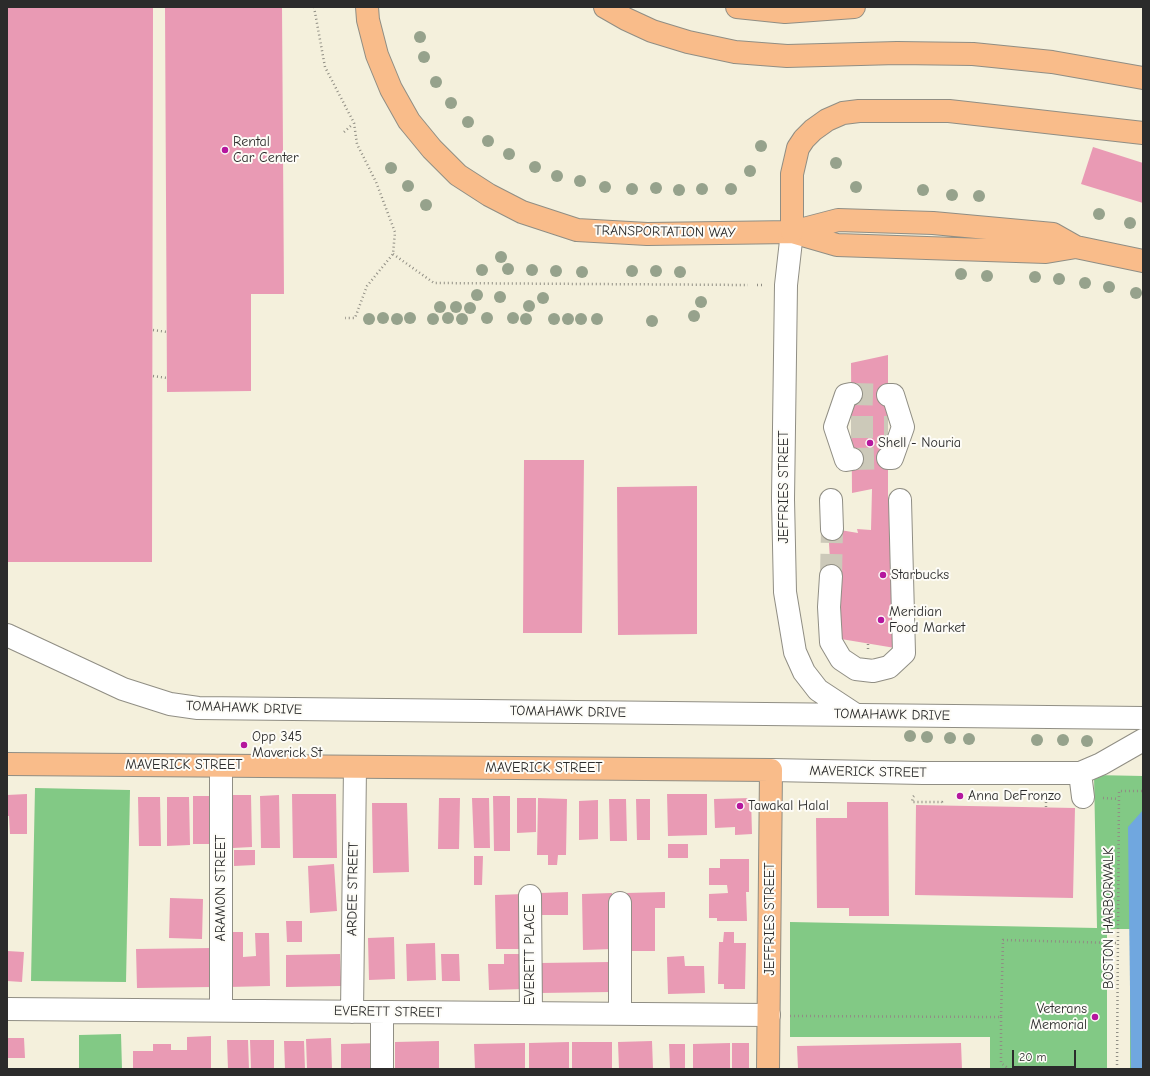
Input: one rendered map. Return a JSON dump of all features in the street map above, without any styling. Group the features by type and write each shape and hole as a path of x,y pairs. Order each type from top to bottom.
{"main road":[{"name":"TRANSPORTATION WAY","path":"367,7 368,20 377,55 391,89 410,121 432,149 458,175 488,194 522,212 577,230 647,234 792,232 837,245 1046,252 1076,247 1143,261"},
{"path":"606,7 626,19 659,33 693,44 735,52 788,56 897,53 974,54 1060,64 1143,78"},
{"path":"737,7 785,12 854,7"},
{"path":"792,232 792,174 798,148 813,130 827,120 843,113 859,111 948,111 1143,133"},
{"name":"MAVERICK STREET","path":"7,764 771,770"},
{"name":"JEFFRIES STREET","path":"768,1069 777,1016 771,770"}],"street":[{"name":"JEFFRIES STREET","path":"792,232 786,301 783,499 785,592 792,640 801,667 818,690 856,715"},
{"path":"851,394 846,395 843,427 846,460 852,460"},
{"path":"888,395 893,396 896,427 892,458 888,458"},
{"path":"831,500 832,529"},
{"path":"831,576 829,607 831,642 841,659 856,670 873,671 889,667 904,653 900,500"},
{"name":"TOMAHAWK DRIVE","path":"7,635 123,689 170,704 189,708 1143,718"},
{"path":"1090,798 1080,773 1100,764 1143,740"},
{"name":"ARAMON STREET","path":"221,1010 222,766"},
{"name":"ARDEE STREET","path":"352,1012 355,766"},
{"name":"MAVERICK STREET","path":"771,770 930,773 1080,773"},
{"name":"EVERETT PLACE","path":"530,896 531,1013"},
{"path":"620,902 620,1014"},
{"name":"EVERETT STREET","path":"7,1009 777,1016"},
{"path":"382,1012 382,1069"}],"path":[{"path":"314,7 325,67 354,123 357,144 376,182 395,232 393,254 367,286 355,318 345,318"},
{"path":"344,132 354,123"},
{"path":"393,254 434,283 748,285"},
{"path":"757,285 764,285"},
{"path":"153,330 167,332"},
{"path":"153,376 167,378"},
{"path":"1090,798 1120,799 1120,791 1143,791"},
{"path":"1046,792 1046,807"},
{"path":"919,796 912,796 912,802 942,802 942,805"},
{"name":"BOSTON HARBORWALK","path":"1118,1069 1120,799"},
{"path":"1009,1069 1001,1063 1003,940 1118,943"},
{"path":"777,1016 1002,1017"}],"green space":[{"path":"1094,775 1143,776 1143,1069 1130,1069 1130,929 1107,929 1107,1069 990,1069 990,1037 790,1037 790,922 1097,928"},
{"path":"35,788 130,790 126,982 31,981"},
{"path":"121,1034 122,1069 79,1069 79,1035"}],"water":[{"path":"1143,810 1143,1069 1131,1069 1128,827"}],"building":[{"path":"7,7 153,7 152,562 7,562"},
{"name":"Rental Car Center","path":"165,7 282,7 284,294 251,294 251,391 167,392"},
{"path":"1093,147 1143,163 1143,203 1081,184"},
{"path":"888,355 888,499 898,509 895,648 835,638 828,528 858,533 857,529 871,530 872,489 852,493 851,363"},
{"path":"524,460 584,460 582,633 523,633"},
{"path":"697,486 697,634 618,635 617,487"},
{"path":"27,794 27,834 10,834 9,816 7,816 7,795"},
{"path":"292,794 336,794 337,858 293,858"},
{"path":"667,794 707,794 707,835 668,836"},
{"path":"232,795 251,795 252,847 233,848"},
{"path":"279,795 280,848 261,848 260,796"},
{"path":"193,796 211,796 210,844 193,844"},
{"path":"493,796 510,796 510,851 494,851"},
{"path":"138,797 160,797 161,846 139,846"},
{"path":"167,797 189,797 190,845 167,846"},
{"path":"439,798 460,798 459,849 438,849"},
{"path":"472,798 489,798 490,848 474,848"},
{"path":"517,798 536,798 536,832 517,833"},
{"path":"538,798 567,799 566,855 558,855 557,865 548,865 548,855 537,855"},
{"path":"751,798 752,834 735,835 735,827 715,828 714,799"},
{"path":"609,799 626,799 627,841 610,841"},
{"path":"636,799 650,799 650,840 637,840"},
{"path":"598,800 598,839 579,840 579,801"},
{"path":"847,802 888,802 889,916 849,916 849,908 817,908 816,818 847,818"},
{"path":"372,803 407,803 409,872 373,873"},
{"path":"916,805 1075,808 1073,898 915,895"},
{"path":"668,844 688,844 688,858 668,858"},
{"path":"234,850 255,850 255,865 234,866"},
{"path":"474,856 483,856 482,885 474,885"},
{"path":"720,859 749,859 749,892 746,892 747,921 717,921 717,918 709,918 709,894 728,893 727,885 709,885 709,868 720,868"},
{"path":"334,864 337,911 310,913 308,866"},
{"path":"568,892 568,915 540,915 540,893"},
{"path":"665,892 665,908 655,908 655,951 627,951 627,893"},
{"path":"612,893 613,949 583,950 582,894"},
{"path":"524,894 524,949 496,949 495,895"},
{"path":"170,898 203,899 202,939 169,938"},
{"path":"286,921 302,921 302,942 287,942"},
{"path":"228,932 243,932 243,957 256,956 255,933 269,933 270,986 229,987"},
{"path":"724,932 734,932 734,943 746,943 745,989 724,989 724,984 718,984 719,942 723,942"},
{"path":"394,937 395,979 369,980 368,938"},
{"path":"435,943 436,980 407,981 406,944"},
{"path":"212,948 212,987 137,988 136,949"},
{"path":"7,951 24,952 22,982 7,981"},
{"path":"340,954 341,986 286,987 286,955"},
{"path":"441,954 459,954 460,981 442,981"},
{"path":"504,954 523,954 524,989 489,990 488,964 504,964"},
{"path":"684,956 685,966 704,966 705,993 668,994 667,957"},
{"path":"610,962 611,992 540,993 540,963"},
{"path":"211,1036 211,1069 133,1069 133,1051 153,1051 153,1044 171,1044 171,1050 187,1050 187,1037"},
{"path":"7,1038 24,1038 25,1058 7,1058"},
{"path":"331,1038 332,1069 307,1069 306,1039"},
{"path":"227,1040 248,1040 249,1069 228,1069"},
{"path":"250,1040 274,1040 274,1069 251,1069"},
{"path":"284,1041 304,1041 305,1069 285,1069"},
{"path":"439,1041 439,1069 395,1069 395,1042"},
{"path":"652,1041 653,1069 619,1069 618,1042"},
{"path":"569,1042 569,1069 529,1069 529,1043"},
{"path":"572,1042 612,1042 612,1069 572,1069"},
{"path":"380,1043 380,1069 341,1069 341,1044"},
{"path":"525,1043 525,1069 475,1069 474,1044"},
{"path":"730,1043 730,1069 693,1069 693,1044"},
{"path":"732,1043 749,1043 749,1069 732,1069"},
{"path":"961,1043 962,1069 798,1069 797,1046"},
{"path":"669,1044 685,1044 685,1069 670,1069"}],"tunnel":[{"path":"851,394 888,395"},
{"path":"851,427 888,427"},
{"path":"852,459 888,458"},
{"path":"831,576 832,529"}],"place":[{"name":"Rental Car Center","path":"225,150"},
{"name":"Shell - Nouria","path":"870,443"},
{"name":"Starbucks","path":"883,575"},
{"name":"Meridian Food Market","path":"881,620"},
{"name":"Opp 345 Maverick St","path":"244,745"},
{"name":"Anna DeFronzo","path":"960,796"},
{"name":"Tawakal Halal","path":"740,806"},
{"name":"Veterans Memorial","path":"1095,1017"}]}
